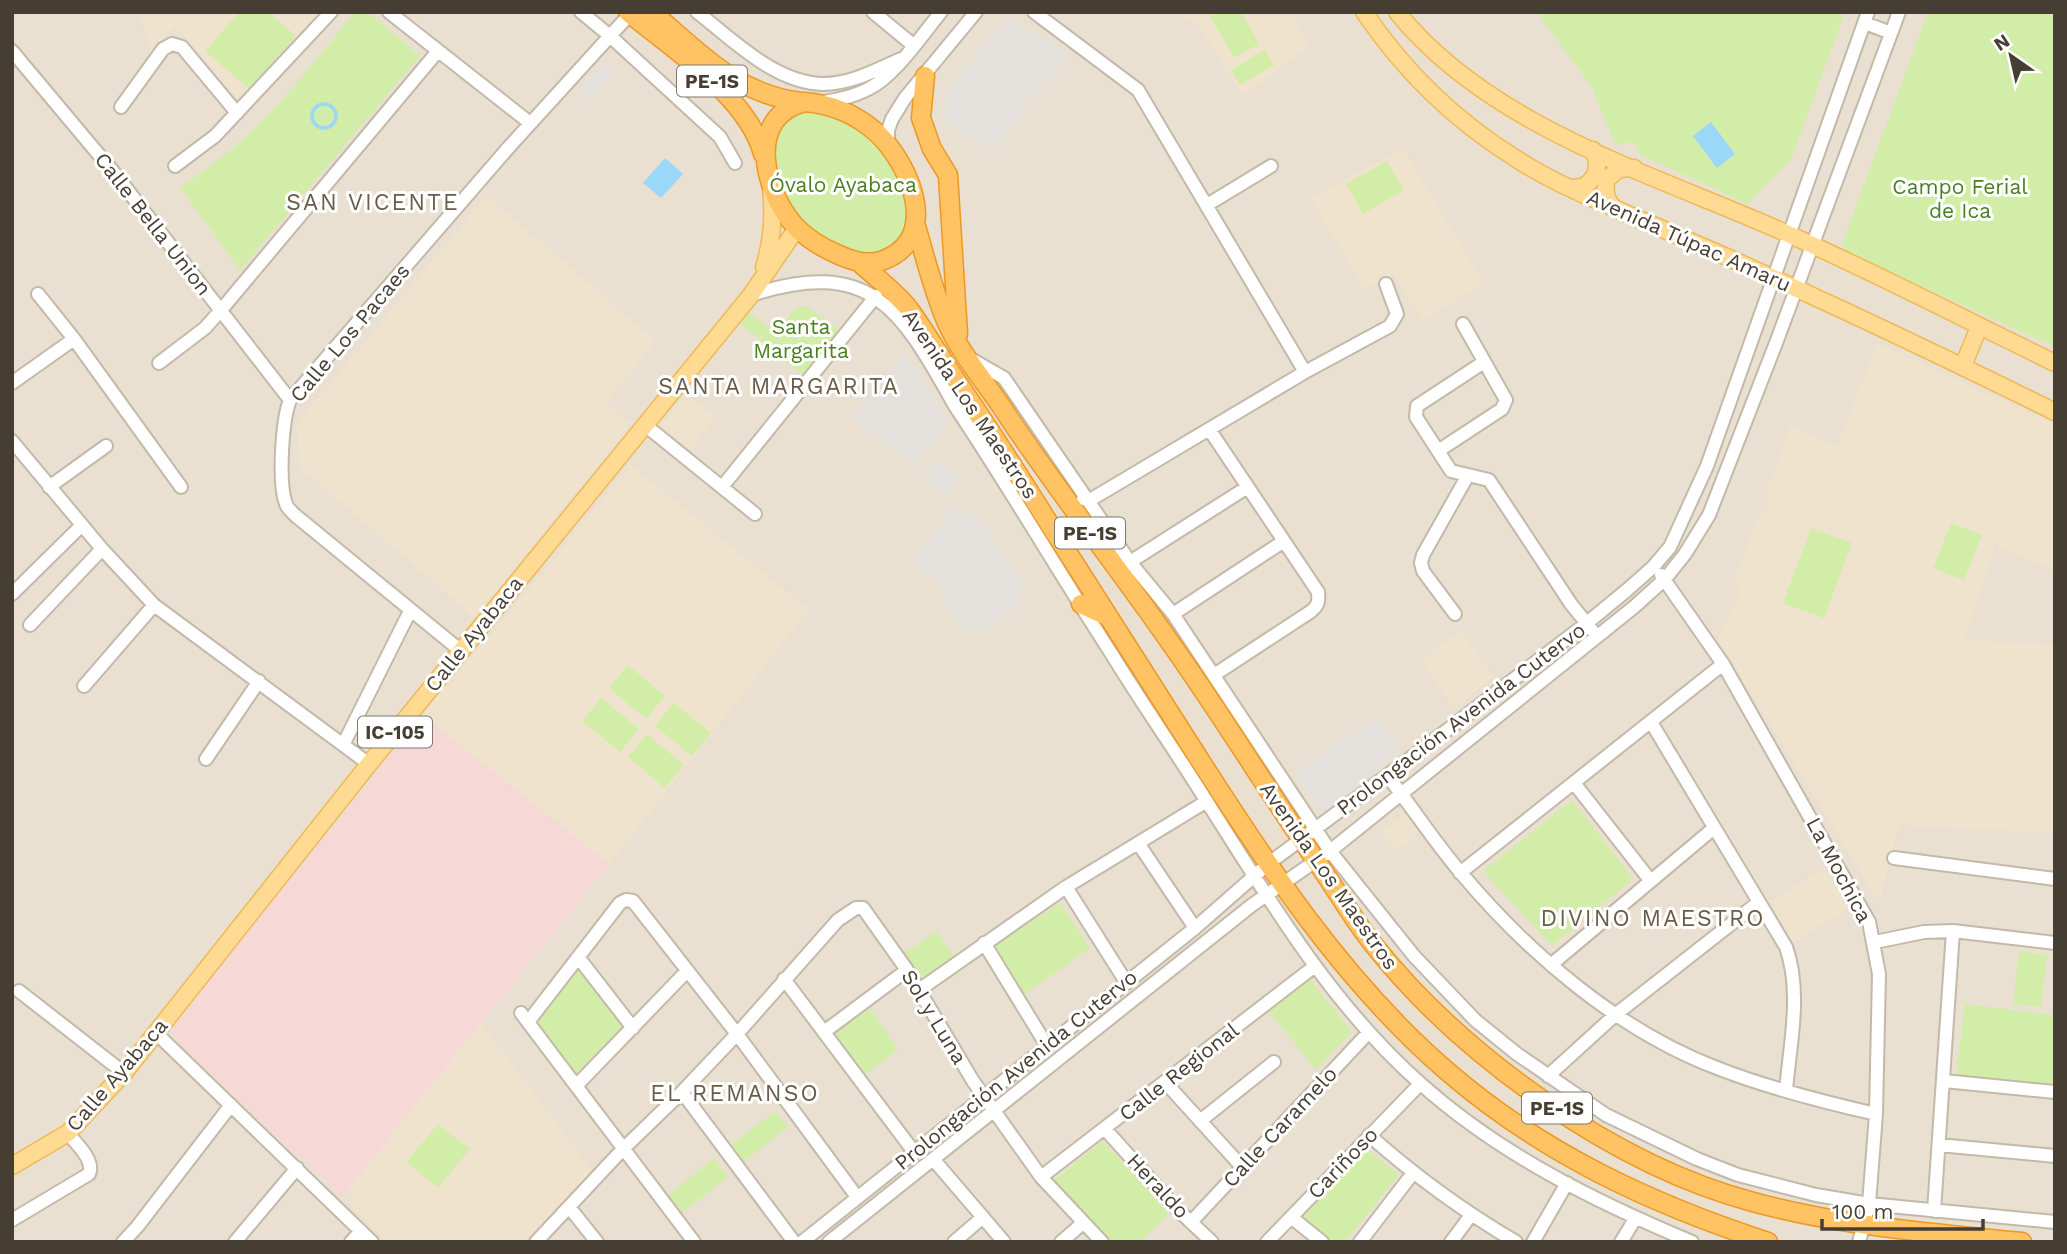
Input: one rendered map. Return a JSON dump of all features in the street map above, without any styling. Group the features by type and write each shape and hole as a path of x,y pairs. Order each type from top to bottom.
{"highway":[{"name":"PE-1S","path":"652,12 719,68 745,86 776,99 810,103 849,114 877,133 902,163 910,180 916,209 915,223"},
{"name":"PE-1S","path":"629,13 733,100 755,131 782,206 797,228 817,245 859,262"},
{"path":"925,76 921,118 932,149 948,175 956,321 958,336 967,356"},
{"name":"PE-1S","path":"769,175 765,151 770,130 785,110 810,103"},
{"path":"859,262 875,262 896,253 908,240 915,223"},
{"name":"Avenida Los Maestros","path":"915,223 943,313 967,356 1062,496 1323,856 1370,940 1406,982 1458,1033 1496,1065 1563,1112 1617,1145 1691,1181 1750,1201 1817,1217 1862,1233 2022,1242"},
{"name":"Avenida Los Maestros","path":"859,262 888,286 909,309 939,366 1109,617 1261,870 1284,884 1331,949 1387,1014 1447,1072 1498,1112 1555,1150 1622,1186 1693,1217 1768,1242"},
{"path":"1081,604 1109,617"}],"main road":[{"name":"Avenida Túpac Amaru","path":"1364,12 1399,61 1439,101 1517,160 1613,208 1773,278 2055,412"},
{"name":"Avenida Túpac Amaru","path":"1397,12 1446,63 1493,98 1553,132 1788,234 2055,363"},
{"path":"1572,188 1583,187 1596,175 1597,159 1593,150"},
{"path":"1613,208 1605,194 1607,179 1619,169 1634,168"},
{"name":"Calle Ayabaca","path":"761,279 769,250 773,202 769,175"},
{"name":"Calle Ayabaca","path":"12,1166 68,1133 124,1073 369,764 751,295 797,228"},
{"path":"1963,366 1979,327"}],"street":[{"path":"175,166 215,136 331,12"},
{"path":"389,12 530,123"},
{"path":"581,12 720,137 735,163"},
{"path":"697,12 767,64 809,82 825,84 857,78 901,60"},
{"path":"873,12 913,45"},
{"path":"810,103 841,99 869,89 891,72 941,12"},
{"path":"888,145 888,130 905,98 976,12"},
{"path":"1034,12 1138,90 1305,372"},
{"name":"Prolongación Avenida Cutervo","path":"829,1242 1267,895 1323,856 1402,794 1665,579 1685,554 1709,515 1899,12"},
{"name":"Calle Los Pacaes","path":"461,651 286,506 283,433 285,412 290,400 629,13"},
{"path":"1866,18 1891,33"},
{"name":"Prolongación Avenida Cutervo","path":"802,1242 1195,929 1261,870 1587,624 1653,567 1670,547 1707,466 1866,18"},
{"path":"121,107 163,49 172,44 182,47 237,113"},
{"name":"Calle Bella Union","path":"12,51 115,174 290,400"},
{"path":"159,363 205,328 438,51"},
{"path":"1207,205 1271,166"},
{"path":"751,295 783,286 814,282 841,284 876,296 899,317 939,366 955,406 1248,865 1261,870 1267,895 1315,966 1368,1032 1420,1084 1490,1138 1635,1219 1692,1242"},
{"path":"1062,496 1090,500 1305,372 1390,326 1395,321 1396,314 1386,284"},
{"path":"37,294 74,339 181,487"},
{"path":"722,487 876,296"},
{"path":"1438,451 1502,409 1506,400 1463,324"},
{"path":"12,383 74,339"},
{"path":"967,356 1004,378 1130,562 1173,614 1214,675 1308,835"},
{"path":"1484,362 1417,405 1416,417 1451,471 1489,480 1571,604 1596,635"},
{"path":"645,425 755,514"},
{"path":"1209,429 1318,592 1317,606 1214,675"},
{"path":"12,441 102,549 154,605 369,764"},
{"path":"49,487 106,446"},
{"path":"1455,614 1423,571 1421,563 1468,475"},
{"path":"1130,562 1246,488"},
{"path":"1690,506 1709,515"},
{"path":"12,594 82,525"},
{"path":"1173,614 1284,541"},
{"path":"30,625 102,549"},
{"name":"La Mochica","path":"1653,567 1665,579 1724,664 1864,909 1875,942 1880,995 1876,1114 1869,1204 1862,1233"},
{"path":"84,686 154,605"},
{"path":"343,745 410,611"},
{"path":"1460,873 1724,664"},
{"path":"206,759 259,681"},
{"path":"1651,722 1781,937 1792,968 1794,991 1786,1090"},
{"path":"1413,784 1410,771 1406,767 1396,770 1391,779 1460,873 1528,943 1615,1016 1716,1068 1876,1114"},
{"path":"1574,783 1650,880"},
{"path":"919,990 1066,887 1207,802"},
{"path":"1552,964 1714,828"},
{"path":"1138,843 1195,929"},
{"path":"1323,856 1475,1020 1548,1076 1606,1115 1720,1169 1759,1182 1869,1204 2055,1222"},
{"path":"1894,858 2055,879"},
{"path":"1066,887 1126,982"},
{"path":"694,1242 524,1018 578,957 620,903 630,900 636,903 737,1034 857,1197"},
{"path":"1548,1076 1615,1016 1759,902"},
{"name":"Sol y Luna","path":"784,979 848,912 863,908 907,970 983,1096 1041,1177 1102,1242"},
{"path":"1875,942 1924,932 1953,931 2055,943"},
{"path":"1934,1211 1953,931"},
{"path":"984,943 1047,1046"},
{"path":"578,957 633,1028"},
{"name":"Calle Regional","path":"1041,1177 1315,966"},
{"path":"824,1032 907,970"},
{"path":"576,1086 687,971"},
{"path":"536,1242 737,1034 784,979 914,1152"},
{"path":"19,991 124,1073"},
{"path":"156,1032 372,1242"},
{"name":"Calle Caramelo","path":"1191,1222 1368,1032"},
{"path":"1200,1121 1274,1062"},
{"path":"1944,1081 2055,1092"},
{"path":"1165,1082 1242,1167"},
{"name":"Cariñoso","path":"1268,1242 1420,1084"},
{"path":"682,1092 794,1242"},
{"path":"123,1242 231,1105"},
{"name":"Heraldo","path":"1105,1129 1212,1242"},
{"path":"12,1220 89,1174 91,1163 68,1133"},
{"path":"1369,1135 1413,1173 1471,1215 1516,1242"},
{"path":"1939,1145 2055,1156"},
{"path":"933,1159 1004,1242"},
{"path":"235,1242 298,1168"},
{"path":"1360,1242 1413,1173"},
{"path":"1533,1242 1567,1183"},
{"path":"569,1207 597,1242"},
{"path":"1451,1242 1471,1215"},
{"path":"954,1242 983,1217"},
{"path":"1291,1217 1322,1242"},
{"path":"1621,1242 1635,1219"},
{"path":"1061,1242 1083,1223"},
{"path":"351,1242 361,1231"}],"shaded area":[{"path":"12,12 2055,12 2055,1242 12,1242"},
{"path":"139,12 320,12 259,86 241,103 175,25 151,51"},
{"path":"1290,12 1309,46 1243,95 1200,26 1182,14"},
{"path":"1007,19 1026,33 1030,29 1069,57 1019,109 1025,115 992,151 975,137 970,142 940,116 946,108 949,96 945,92"},
{"path":"603,62 614,72 590,101 578,90"},
{"path":"1403,148 1483,283 1422,321 1393,273 1365,290 1311,198"},
{"path":"487,196 656,341 606,402 631,424 474,617 300,467 297,424"},
{"path":"1877,343 2055,425 2055,571 1995,544 1965,640 2055,645 2055,833 1899,825 1879,902 1718,639 1740,593 1735,579 1758,516 1764,513 1769,503 1765,497 1790,425 1837,447"},
{"path":"905,352 949,422 914,467 853,418"},
{"path":"686,394 716,417 690,449 661,426"},
{"path":"939,459 962,477 946,497 923,478"},
{"path":"631,465 809,610 609,864 422,715"},
{"path":"954,506 984,524 1023,583 1016,594 1023,604 982,631 962,628 943,600 943,589 932,574 925,578 913,560"},
{"path":"1460,630 1494,677 1454,708 1421,660"},
{"path":"422,715 609,864 342,1196 180,1045 174,1027 178,1016"},
{"path":"1378,717 1401,749 1321,813 1295,772"},
{"path":"1406,813 1420,833 1395,850 1382,832"},
{"path":"1824,868 1848,909 1791,943 1774,916 1777,913 1770,901"},
{"path":"480,1023 596,1175 532,1242 387,1242 348,1203 354,1196 348,1190"}],"green space":[{"path":"239,12 268,12 296,36 249,89 205,51"},
{"name":"SAN VICENTE","path":"355,12 368,12 420,56 240,270 180,187 207,169 254,129 295,85"},
{"path":"1208,12 1241,12 1259,44 1234,58"},
{"path":"1537,12 1845,12 1791,160 1747,204 1639,154 1636,145 1627,142 1620,145 1614,142 1593,89"},
{"name":"Campo Ferial de Ica","path":"1928,12 2055,12 2055,347 1847,252 1842,244"},
{"path":"1265,50 1274,65 1240,85 1231,70"},
{"name":"Óvalo Ayabaca","path":"813,110 847,121 880,145 904,180 910,237 872,259 816,236 791,206 782,187 776,167 775,147 780,130 792,117"},
{"path":"1387,161 1404,190 1363,214 1346,184"},
{"name":"Santa Margarita","path":"806,306 839,330 803,375 740,323 749,312 775,333 796,308"},
{"path":"1951,523 1982,535 1964,580 1933,568"},
{"path":"1811,528 1852,543 1824,618 1783,603"},
{"path":"628,665 665,696 646,719 609,688"},
{"path":"601,698 639,729 620,752 582,721"},
{"path":"674,703 711,733 692,756 655,726"},
{"path":"647,734 684,765 665,788 628,757"},
{"path":"1572,800 1633,879 1552,946 1483,871"},
{"path":"1060,903 1090,948 1023,995 991,947"},
{"path":"937,931 954,957 921,978 904,953"},
{"path":"2019,951 2047,955 2041,1007 2013,1004"},
{"path":"577,970 581,971 625,1028 573,1079 533,1026"},
{"path":"1309,978 1352,1032 1316,1070 1268,1010"},
{"path":"1965,1004 2055,1015 2055,1088 1956,1076"},
{"path":"869,1006 898,1050 861,1077 829,1036"},
{"path":"775,1111 788,1127 740,1165 727,1148"},
{"path":"438,1124 470,1149 438,1188 406,1162"},
{"path":"1103,1141 1169,1214 1140,1242 1112,1242 1053,1180"},
{"path":"1364,1147 1399,1175 1345,1242 1333,1242 1299,1215"},
{"path":"714,1158 728,1177 681,1214 667,1196"}],"water":[{"path":"1711,122 1735,154 1717,168 1693,136"},
{"path":"665,158 683,174 661,198 643,183"}],"waterway":[{"path":"324,104 333,107 336,116 333,125 324,128 315,125 312,116 315,107 324,104"}],"district":[{"name":"SAN VICENTE","path":"373,202"},
{"name":"SANTA MARGARITA","path":"779,386"},
{"name":"DIVINO MAESTRO","path":"1653,918"},
{"name":"EL REMANSO","path":"735,1093"}]}
